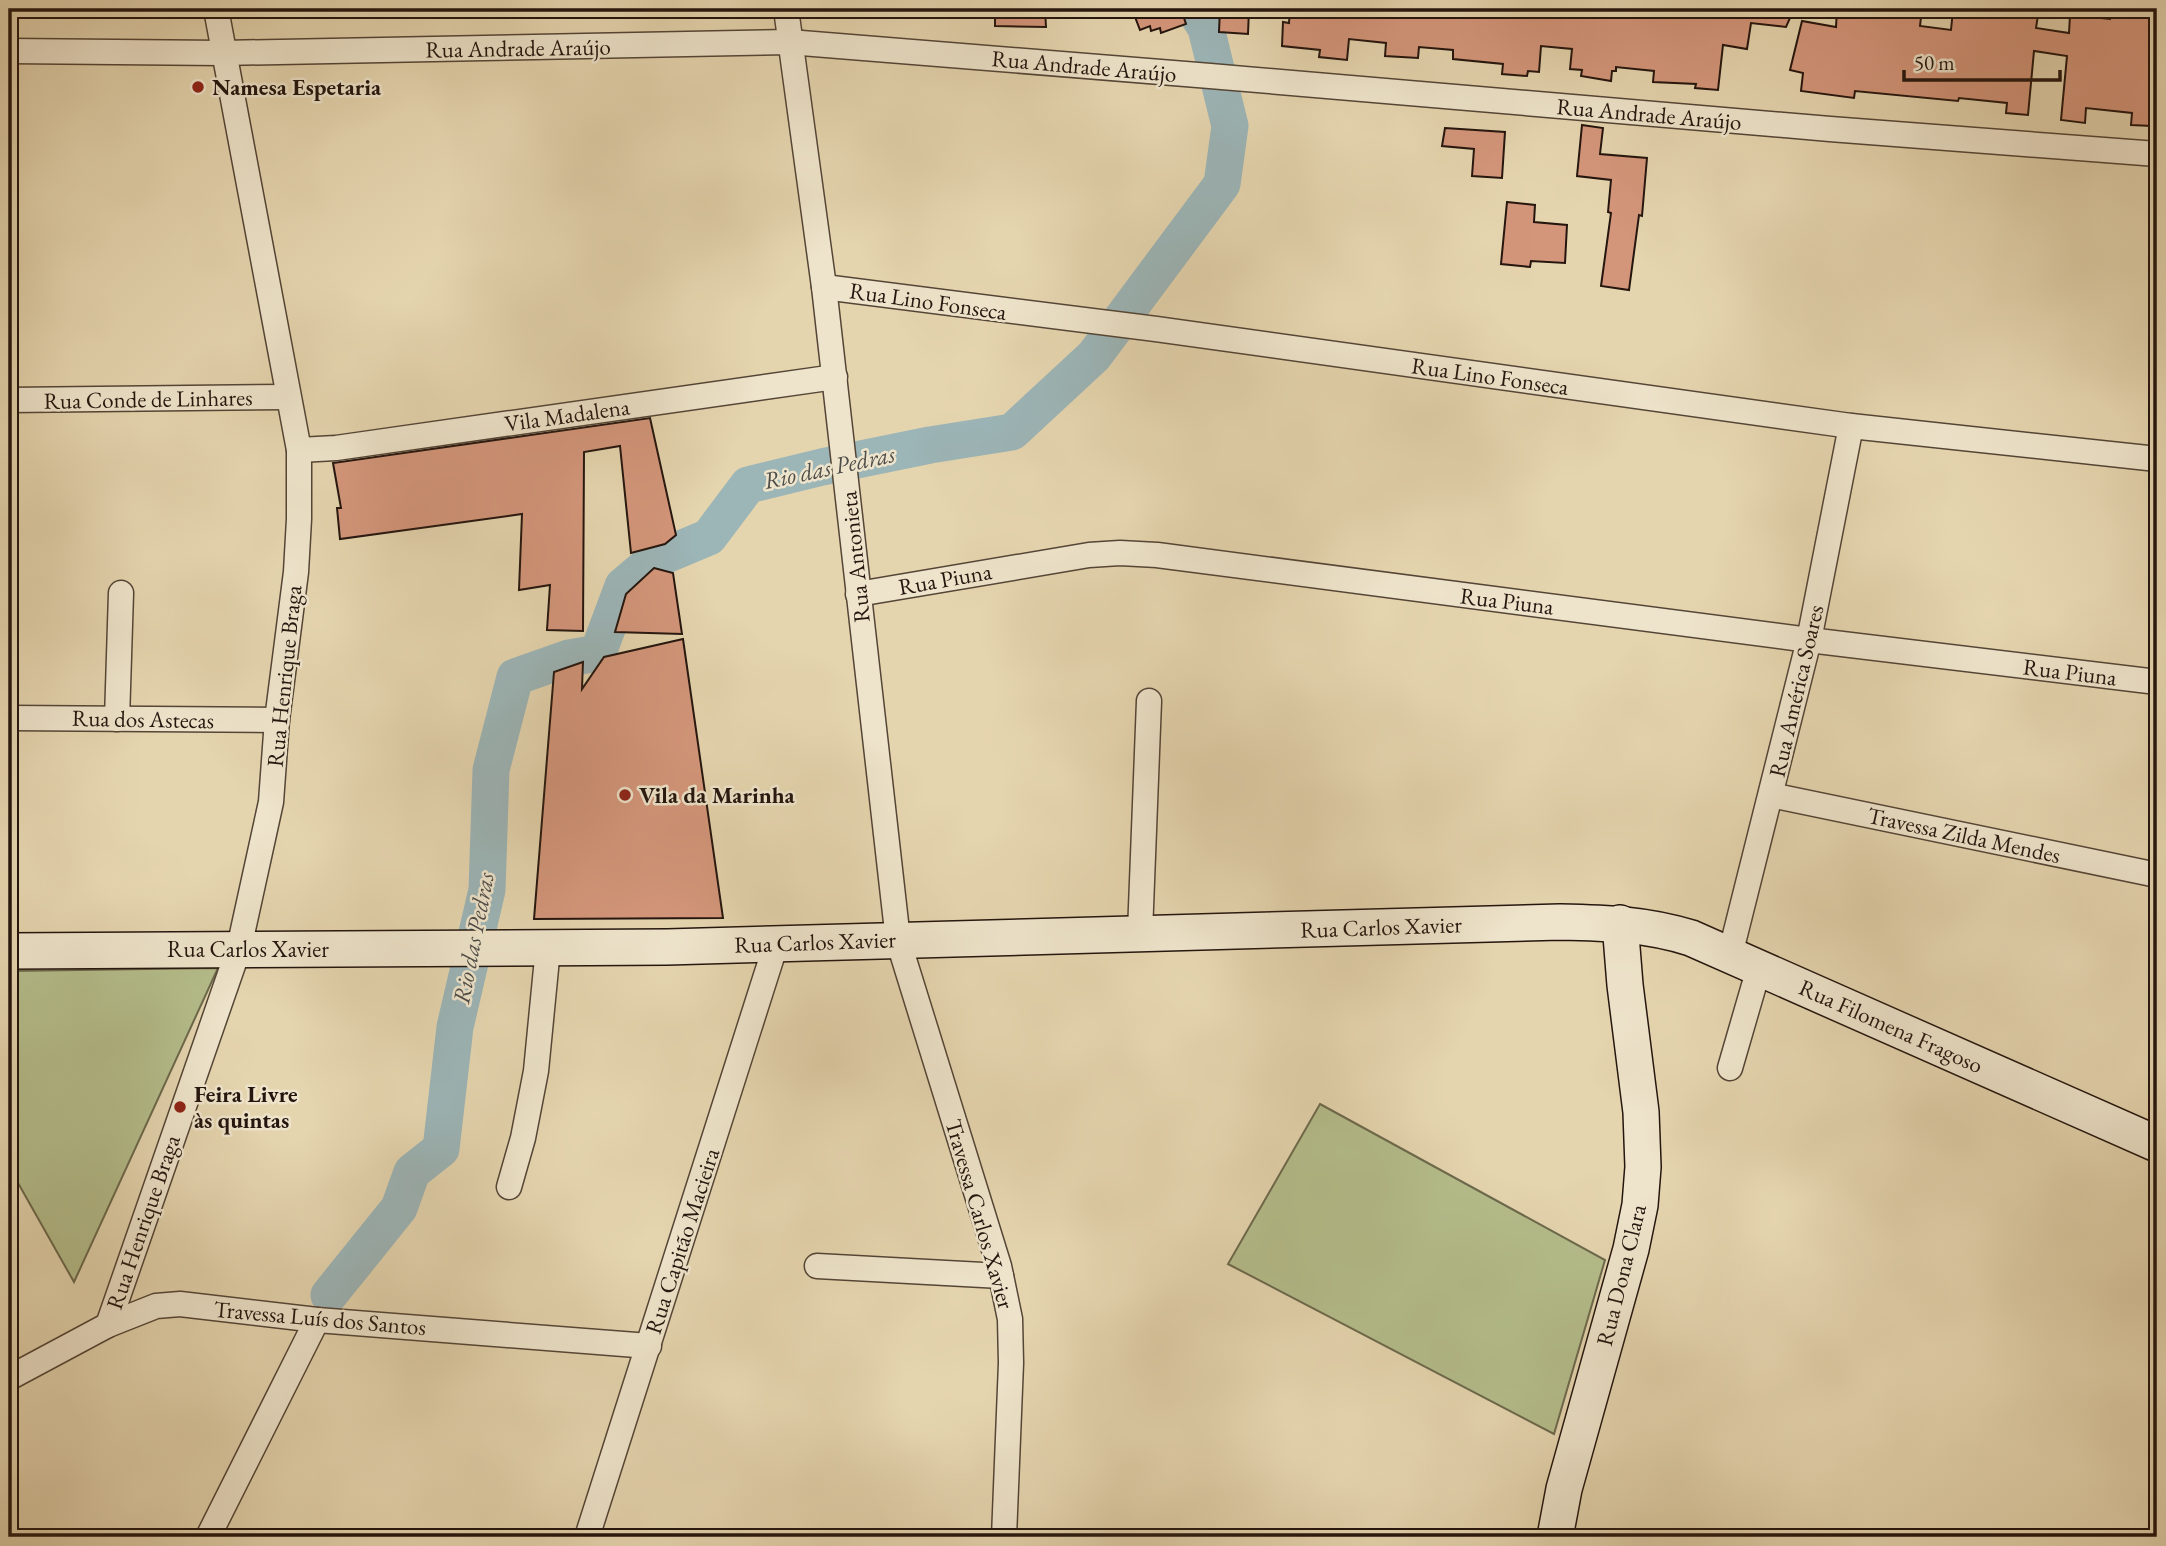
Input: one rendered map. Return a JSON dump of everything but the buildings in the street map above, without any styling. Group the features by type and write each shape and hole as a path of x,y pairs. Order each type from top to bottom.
{"street":[{"name":"Rua Henrique Braga","path":"108,1325 239,948 271,802 277,720 296,572 299,450 216,9"},
{"name":"Rua Antonieta","path":"786,9 835,377 898,940"},
{"name":"Rua Andrade Araújo","path":"9,51 223,53 789,42 1829,130 2157,154"},
{"name":"Rua Lino Fonseca","path":"824,287 1156,329 1851,426 2157,459"},
{"name":"Vila Madalena","path":"299,450 336,448 835,377"},
{"name":"Rua Conde de Linhares","path":"9,400 288,397"},
{"name":"Rua América Soares","path":"1730,1068 1771,795 1809,640 1851,426"},
{"name":"Rua Piuna","path":"858,594 1089,555 1157,555 1809,640 2157,682"},
{"path":"117,719 121,593"},
{"path":"1140,933 1149,701"},
{"name":"Rua dos Astecas","path":"9,718 277,720"},
{"name":"Travessa Zilda Mendes","path":"1771,795 2157,875"},
{"name":"Rua Carlos Xavier","path":"9,951 548,948 1560,922 1620,923"},
{"name":"Rua Filomena Fragoso","path":"1620,923 1660,928 1691,938 2157,1144"},
{"name":"Rua Dona Clara","path":"1555,1537 1564,1489 1631,1249 1640,1205 1643,1167 1641,1112 1620,923"},
{"name":"Travessa Carlos Xavier","path":"898,940 1001,1276 1010,1319 1011,1363 1004,1537"},
{"name":"Rua Capitão Macieira","path":"587,1537 776,944"},
{"path":"509,1187 523,1138 536,1071 548,948"},
{"path":"817,1266 1001,1276"},
{"name":"Travessa Luís dos Santos","path":"9,1378 108,1325 156,1306 180,1304 317,1320 649,1346"},
{"path":"208,1537 317,1320"}],"green space":[{"path":"218,968 74,1282 9,1167 9,971"},
{"path":"1320,1104 1605,1260 1554,1434 1228,1264"}],"waterway":[{"name":"Rio das Pedras","path":"329,1295 399,1208 412,1172 441,1149 455,1027 487,890 491,770 515,677 569,658 598,653 623,586 654,560 709,537 748,485 930,445 1012,432 1094,356 1222,184 1230,126 1206,28 1194,9"}],"place":[{"name":"Namesa Espetaria","path":"198,87"},
{"name":"Vila da Marinha","path":"625,795"},
{"name":"Feira Livre às quintas","path":"180,1107"}]}
